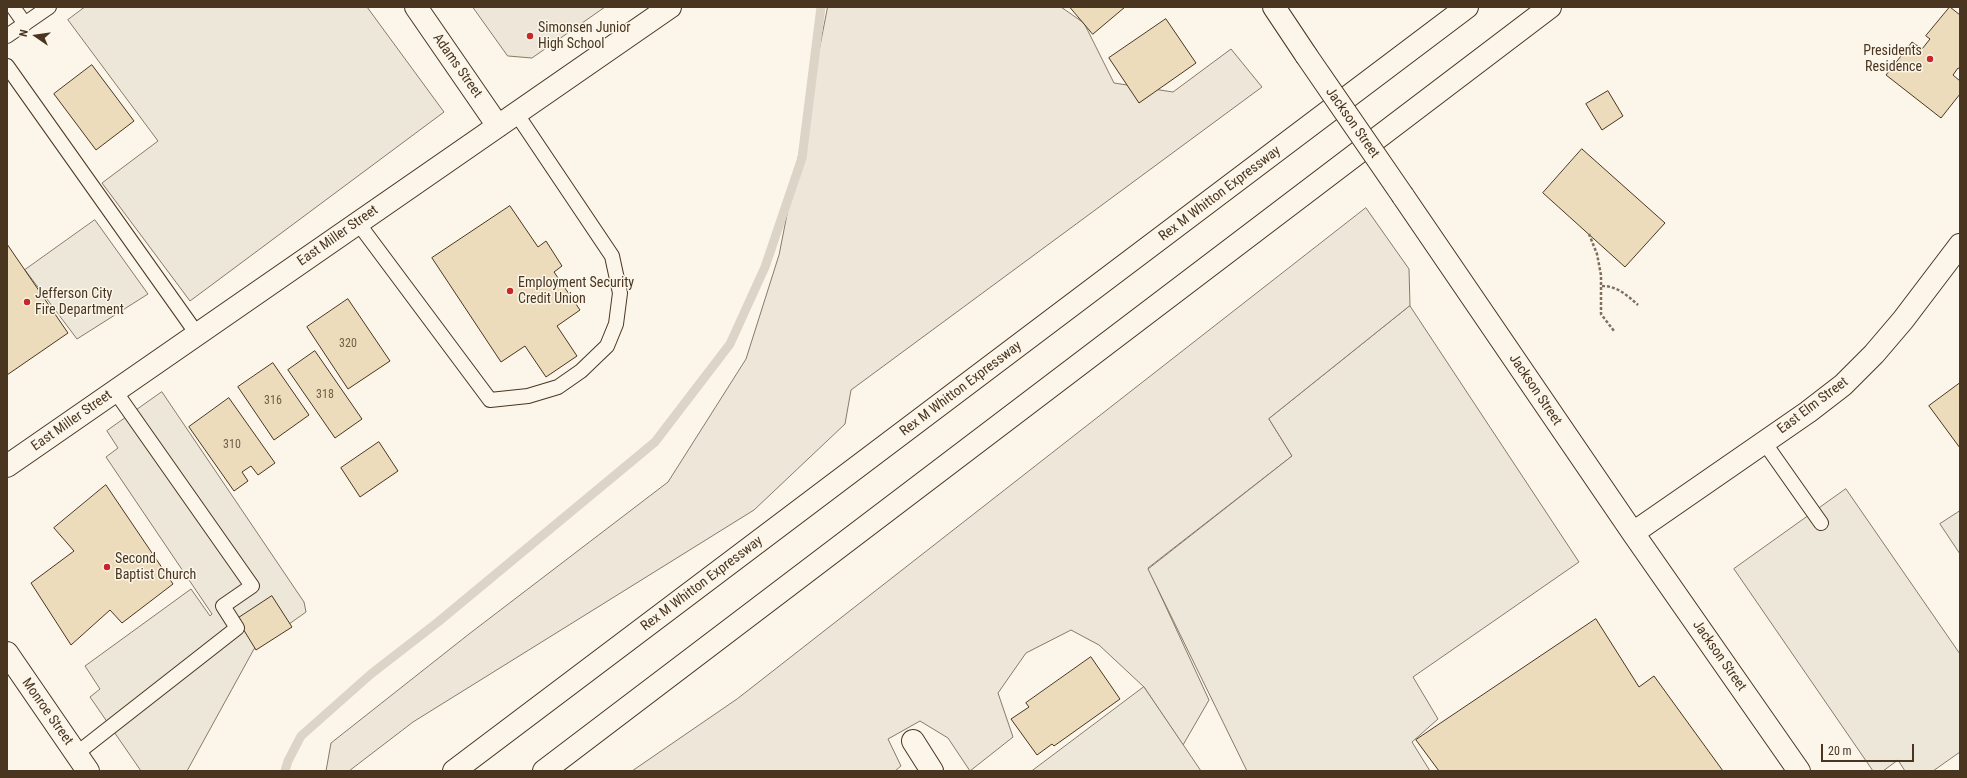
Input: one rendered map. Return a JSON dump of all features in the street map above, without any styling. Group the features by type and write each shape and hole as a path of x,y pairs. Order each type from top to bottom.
{"main road":[{"name":"Adams Street","path":"416,7 498,126"},
{"name":"East Miller Street","path":"7,466 670,7"},
{"name":"Jackson Street","path":"1274,7 1633,533 1799,771"},
{"path":"544,771 1550,7"},
{"name":"Rex M Whitton Expressway","path":"454,771 1460,11"},
{"name":"East Elm Street","path":"1633,533 1843,385 1874,354 1903,320 1960,245"},
{"name":"Monroe Street","path":"7,653 83,766"},
{"path":"913,741 932,771"}],"lane":[{"path":"13,7 24,24"},
{"path":"7,36 49,7"},
{"path":"7,66 197,334"},
{"path":"358,223 490,400 528,396 558,387 581,371 607,346 616,324 620,293 612,256 516,114"},
{"path":"83,766 237,628 223,606 252,586 115,391"},
{"path":"1764,442 1821,523"}],"path":[{"path":"1589,234 1597,254 1602,286 1602,314 1614,331"},
{"path":"1602,286 1610,286 1620,290 1638,305"}],"shaded area":[{"path":"85,7 367,7 444,112 190,301 102,183 158,141 68,20"},
{"name":"Simonsen Junior High School","path":"473,7 605,7 532,58 508,56"},
{"path":"828,7 1061,7 1084,23 1114,83 1173,92 1231,49 1262,87 851,390 845,424 754,510 413,722 349,771 326,771 331,743 469,634 668,482 746,359 779,255"},
{"path":"1366,208 1409,269 1410,306 1269,419 1292,456 1148,568 1209,700 1183,745 1144,687 1099,645 1071,630 1026,653 998,693 1013,737 970,771 948,738 920,721 888,739 901,766 895,771 632,771 737,699"},
{"path":"95,220 148,294 77,339 25,270"},
{"path":"1410,306 1579,562 1413,677 1438,719 1412,742 1430,771 1247,771 1148,569 1292,456 1269,419"},
{"path":"162,392 304,602 306,612 254,649 187,771 141,771 90,697 100,689 85,666 191,589 210,616 212,614 106,457 118,448 107,431"},
{"path":"1846,489 1960,654 1960,752 1933,771 1905,771 1898,760 1883,771 1873,771 1734,569"},
{"path":"1960,511 1960,554 1940,524"},
{"path":"1144,687 1201,771 1032,771"}],"building":[{"path":"1070,7 1125,7 1093,34"},
{"name":"Presidents Residence","path":"1950,7 1960,15 1960,69 1958,68 1953,75 1960,81 1960,94 1941,118 1886,75 1912,42 1922,49 1930,39 1926,36"},
{"path":"1166,19 1196,63 1139,103 1109,58"},
{"path":"92,65 134,121 96,150 54,94"},
{"path":"1608,91 1623,116 1602,130 1586,104"},
{"path":"1582,149 1665,223 1625,267 1543,193"},
{"name":"Employment Security Credit Union","path":"510,206 538,247 546,241 562,266 554,272 580,310 557,326 577,356 546,377 525,346 501,362 432,258"},
{"name":"Jefferson City Fire Department","path":"7,244 68,333 7,375"},
{"path":"348,299 390,361 348,389 307,327"},
{"path":"315,351 362,419 335,438 288,370"},
{"path":"273,363 309,415 274,440 238,387"},
{"path":"1960,383 1960,448 1929,406"},
{"path":"229,398 275,463 258,475 251,466 242,472 248,481 234,491 189,427"},
{"path":"379,442 398,471 360,497 341,468"},
{"name":"Second Baptist Church","path":"106,485 173,584 122,623 110,610 71,645 31,583 74,551 54,528"},
{"path":"272,596 292,627 256,650 237,619"},
{"path":"1596,619 1639,687 1654,676 1723,771 1439,771 1416,740"},
{"path":"1091,657 1120,699 1054,746 1052,744 1037,755 1011,719 1029,707 1026,703"}],"waterway":[{"path":"285,771 288,761 301,736 371,674 438,622 655,442 730,344 765,267 802,158 821,7"}],"place":[{"name":"Simonsen Junior High School","path":"530,36"},
{"name":"Presidents Residence","path":"1930,59"},
{"name":"Employment Security Credit Union","path":"510,291"},
{"name":"Jefferson City Fire Department","path":"27,302"},
{"name":"Second Baptist Church","path":"107,567"}]}
